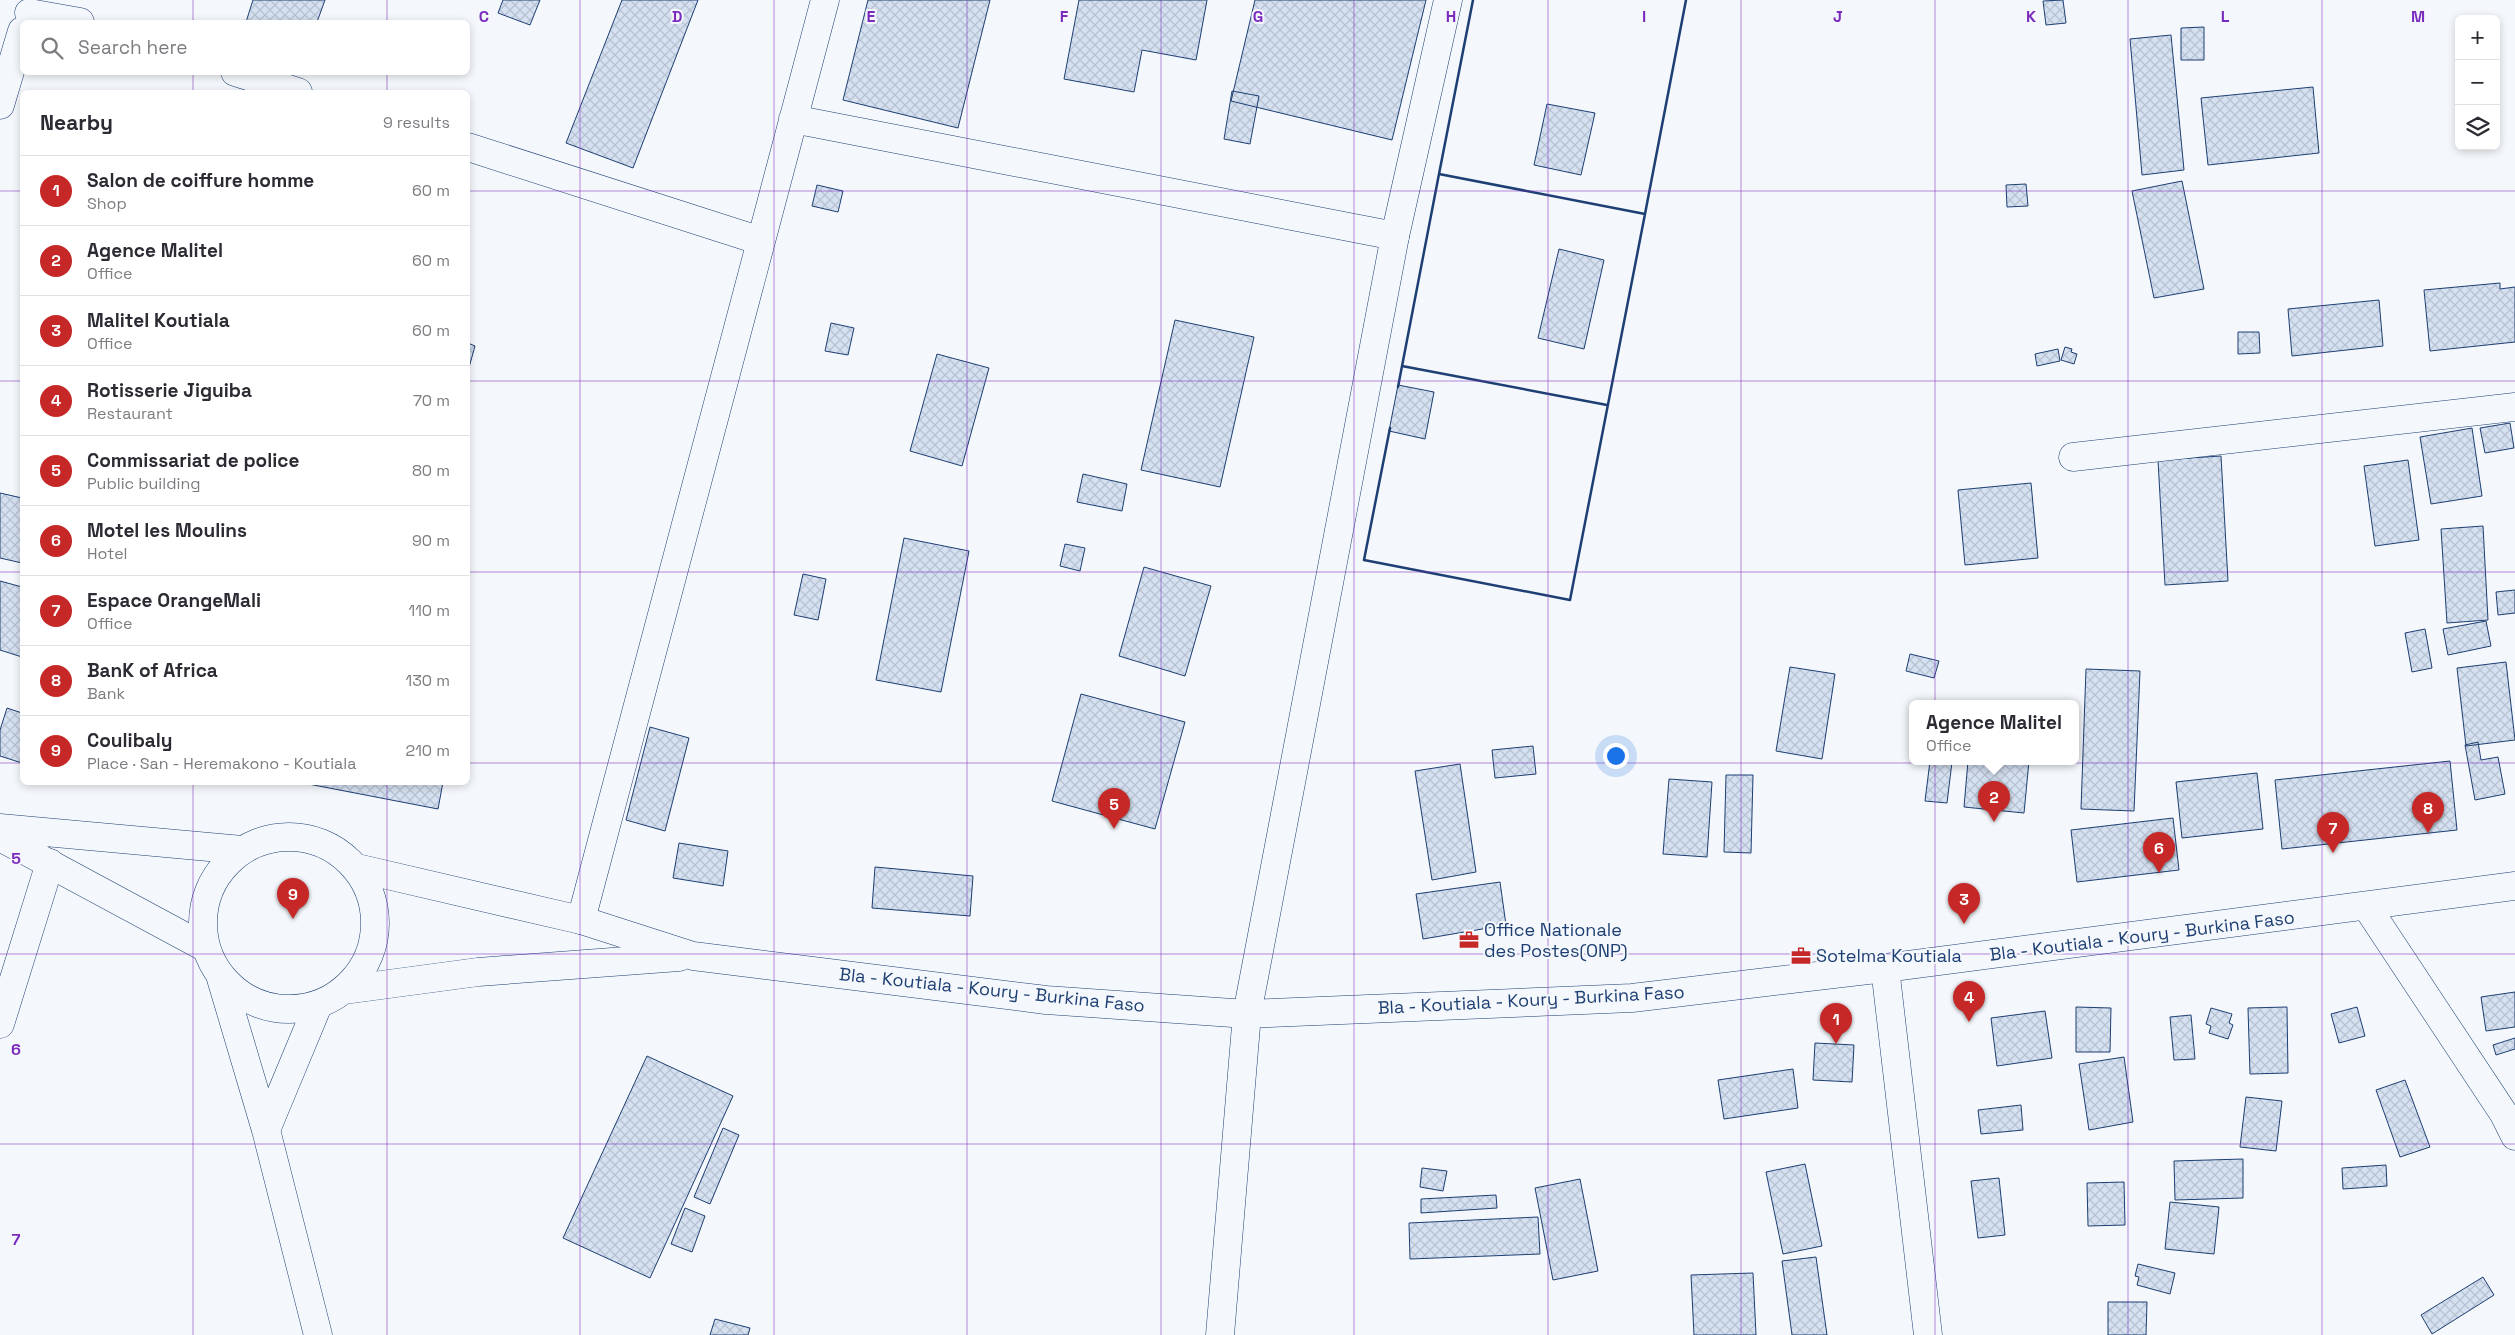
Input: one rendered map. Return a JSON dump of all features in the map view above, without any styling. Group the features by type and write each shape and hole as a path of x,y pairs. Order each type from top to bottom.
{"main road":[{"path":"581,920 825,0"},
{"path":"1220,1335 1247,1014 1395,236 1448,0"},
{"path":"27,16 62,20"},
{"path":"0,105 20,39"},
{"path":"244,75 292,90"},
{"path":"793,118 1395,236"},
{"path":"470,148 761,242"},
{"path":"2073,457 2515,407"},
{"path":"0,828 242,850 284,837 313,840 334,849 357,868 371,895 376,919 372,949 364,966 344,990 318,1005 294,1010 264,1006 237,993 220,974"},
{"path":"0,837 206,948"},
{"path":"242,850 220,872 206,899 203,918 206,948 220,974 266,1130 318,1335"},
{"path":"0,1024 50,863"},
{"path":"357,868 581,920 693,956"},
{"name":"Bla - Koutiala - Koury - Burkina Faso","path":"693,956 1046,1000 1247,1014 1632,998 2367,907 2515,886"},
{"path":"2367,907 2511,1123"},
{"path":"344,990 478,972 693,956"},
{"path":"1885,968 1928,1335"},
{"path":"266,1130 318,1005"}],"building":[{"path":"253,0 325,0 318,20 247,20"},
{"path":"503,0 540,0 530,25 498,13"},
{"path":"622,0 698,0 633,168 566,143"},
{"path":"868,0 990,0 958,128 843,100"},
{"path":"1079,0 1207,0 1196,60 1142,50 1134,92 1064,79"},
{"path":"1255,0 1426,0 1392,140 1231,101"},
{"path":"2063,0 2066,23 2046,25 2043,1"},
{"path":"2204,27 2204,60 2181,60 2181,28"},
{"path":"2171,35 2184,170 2142,175 2130,39"},
{"path":"2313,87 2319,153 2208,165 2201,98"},
{"path":"1232,91 1259,96 1250,144 1224,139"},
{"path":"1547,104 1595,113 1581,175 1534,165"},
{"path":"2182,181 2204,289 2154,298 2132,191"},
{"path":"2026,184 2028,206 2007,207 2006,185"},
{"path":"817,185 843,191 838,212 812,206"},
{"path":"1559,249 1604,260 1584,349 1538,338"},
{"path":"2500,283 2500,289 2515,287 2515,342 2430,351 2424,290"},
{"path":"2379,300 2383,346 2292,356 2288,309"},
{"path":"1175,320 1254,337 1220,487 1141,470"},
{"path":"831,323 854,328 848,355 825,351"},
{"path":"2238,332 2259,332 2260,353 2238,354"},
{"path":"470,344 475,346 470,364"},
{"path":"2065,347 2072,349 2071,352 2077,354 2074,364 2061,360"},
{"path":"2058,349 2060,361 2037,366 2035,354"},
{"path":"937,354 989,368 962,466 910,451"},
{"path":"1398,385 1434,392 1425,439 1389,431"},
{"path":"2510,423 2514,448 2485,453 2480,428"},
{"path":"2472,428 2482,496 2431,504 2420,437"},
{"path":"2221,456 2228,581 2165,585 2158,460"},
{"path":"2408,460 2419,540 2375,546 2364,466"},
{"path":"1083,474 1127,484 1122,511 1077,502"},
{"path":"2031,483 2038,558 1965,565 1958,490"},
{"path":"0,493 20,498 20,563 0,558"},
{"path":"2483,526 2488,620 2447,623 2441,529"},
{"path":"904,538 969,551 941,692 876,680"},
{"path":"1065,544 1085,548 1080,571 1060,566"},
{"path":"1144,567 1211,586 1185,676 1119,656"},
{"path":"803,574 826,579 818,620 794,615"},
{"path":"0,581 20,586 20,656 0,650"},
{"path":"2515,590 2515,613 2498,615 2496,592"},
{"path":"2486,621 2491,646 2448,655 2443,629"},
{"path":"2425,629 2432,668 2412,672 2405,633"},
{"path":"1910,654 1939,661 1934,678 1906,671"},
{"path":"2506,662 2515,740 2466,746 2457,668"},
{"path":"1790,667 1835,674 1822,759 1776,751"},
{"path":"2086,669 2140,671 2134,811 2081,809"},
{"path":"1081,694 1185,722 1155,829 1052,801"},
{"path":"7,708 20,712 20,762 0,756 0,730"},
{"path":"650,727 689,738 665,831 626,820"},
{"path":"2478,742 2481,760 2498,757 2505,794 2475,800 2465,745"},
{"path":"1533,746 1536,774 1495,778 1492,750"},
{"path":"2450,761 2457,830 2282,849 2275,780"},
{"path":"1460,764 1476,872 1432,880 1415,771"},
{"path":"1930,765 1952,765 1947,803 1925,801"},
{"path":"1968,765 2029,765 2024,813 1964,807"},
{"path":"2257,773 2263,829 2182,838 2176,782"},
{"path":"1726,775 1753,775 1751,853 1724,852"},
{"path":"1669,779 1712,782 1707,857 1663,854"},
{"path":"314,785 442,785 438,809"},
{"path":"2173,818 2179,870 2077,882 2071,830"},
{"path":"679,843 728,851 723,886 673,878"},
{"path":"875,867 973,876 970,916 872,908"},
{"path":"1500,882 1506,925 1423,939 1416,894"},
{"path":"2515,992 2515,1027 2486,1031 2481,997"},
{"path":"2076,1007 2111,1008 2110,1052 2076,1052"},
{"path":"2287,1007 2288,1073 2250,1074 2248,1008"},
{"path":"2357,1007 2365,1036 2339,1043 2331,1014"},
{"path":"2211,1008 2232,1014 2229,1023 2233,1025 2228,1039 2209,1033 2211,1026 2206,1024"},
{"path":"2045,1011 2052,1058 1997,1066 1991,1018"},
{"path":"2191,1015 2195,1059 2174,1060 2170,1017"},
{"path":"2515,1038 2515,1049 2496,1055 2493,1045"},
{"path":"1815,1043 1854,1045 1852,1082 1813,1080"},
{"path":"647,1056 733,1096 650,1278 563,1238"},
{"path":"2124,1057 2133,1122 2089,1130 2079,1064"},
{"path":"1793,1069 1798,1108 1724,1119 1718,1080"},
{"path":"2405,1080 2430,1147 2400,1157 2376,1090"},
{"path":"2246,1097 2282,1101 2276,1151 2240,1147"},
{"path":"2021,1105 2023,1130 1981,1134 1978,1110"},
{"path":"723,1128 739,1135 710,1204 694,1197"},
{"path":"2243,1159 2243,1198 2175,1200 2174,1161"},
{"path":"1805,1164 1822,1246 1783,1254 1766,1172"},
{"path":"2386,1165 2387,1186 2343,1189 2342,1168"},
{"path":"1422,1168 1447,1171 1443,1191 1420,1187"},
{"path":"1999,1178 2005,1235 1978,1238 1971,1181"},
{"path":"1580,1179 1598,1271 1553,1280 1535,1188"},
{"path":"2124,1182 2125,1225 2088,1226 2087,1183"},
{"path":"1496,1195 1497,1208 1421,1213 1421,1199"},
{"path":"2170,1202 2219,1207 2214,1254 2165,1249"},
{"path":"685,1208 705,1216 692,1252 671,1244"},
{"path":"1538,1217 1540,1254 1410,1259 1409,1223"},
{"path":"1816,1257 1827,1335 1792,1335 1782,1261"},
{"path":"2138,1264 2175,1273 2170,1294 2137,1285 2139,1277 2135,1276"},
{"path":"1753,1273 1756,1335 1694,1335 1691,1275"},
{"path":"2483,1277 2494,1295 2432,1334 2421,1315"},
{"path":"2108,1302 2147,1302 2146,1335 2108,1335"},
{"path":"715,1319 750,1328 748,1335 710,1335"}],"wall":[{"path":"1473,0 1439,174 1645,214 1686,0"},
{"path":"1398,387 1439,174"},
{"path":"1390,428 1364,560 1570,600 1645,214"},
{"path":"1402,366 1607,405"}],"place":[{"name":"Agence Malitel","path":"1994,822"},
{"name":"Commissariat de police","path":"1114,829"},
{"name":"BanK of Africa","path":"2428,833"},
{"name":"Espace OrangeMali","path":"2333,853"},
{"name":"Motel les Moulins","path":"2159,873"},
{"name":"Coulibaly","path":"293,919"},
{"name":"Malitel Koutiala","path":"1964,924"},
{"name":"Office Nationale des Postes(ONP)","path":"1469,940"},
{"name":"Sotelma Koutiala","path":"1801,956"},
{"name":"Rotisserie Jiguiba","path":"1969,1022"},
{"name":"Salon de coiffure homme","path":"1836,1044"}]}
